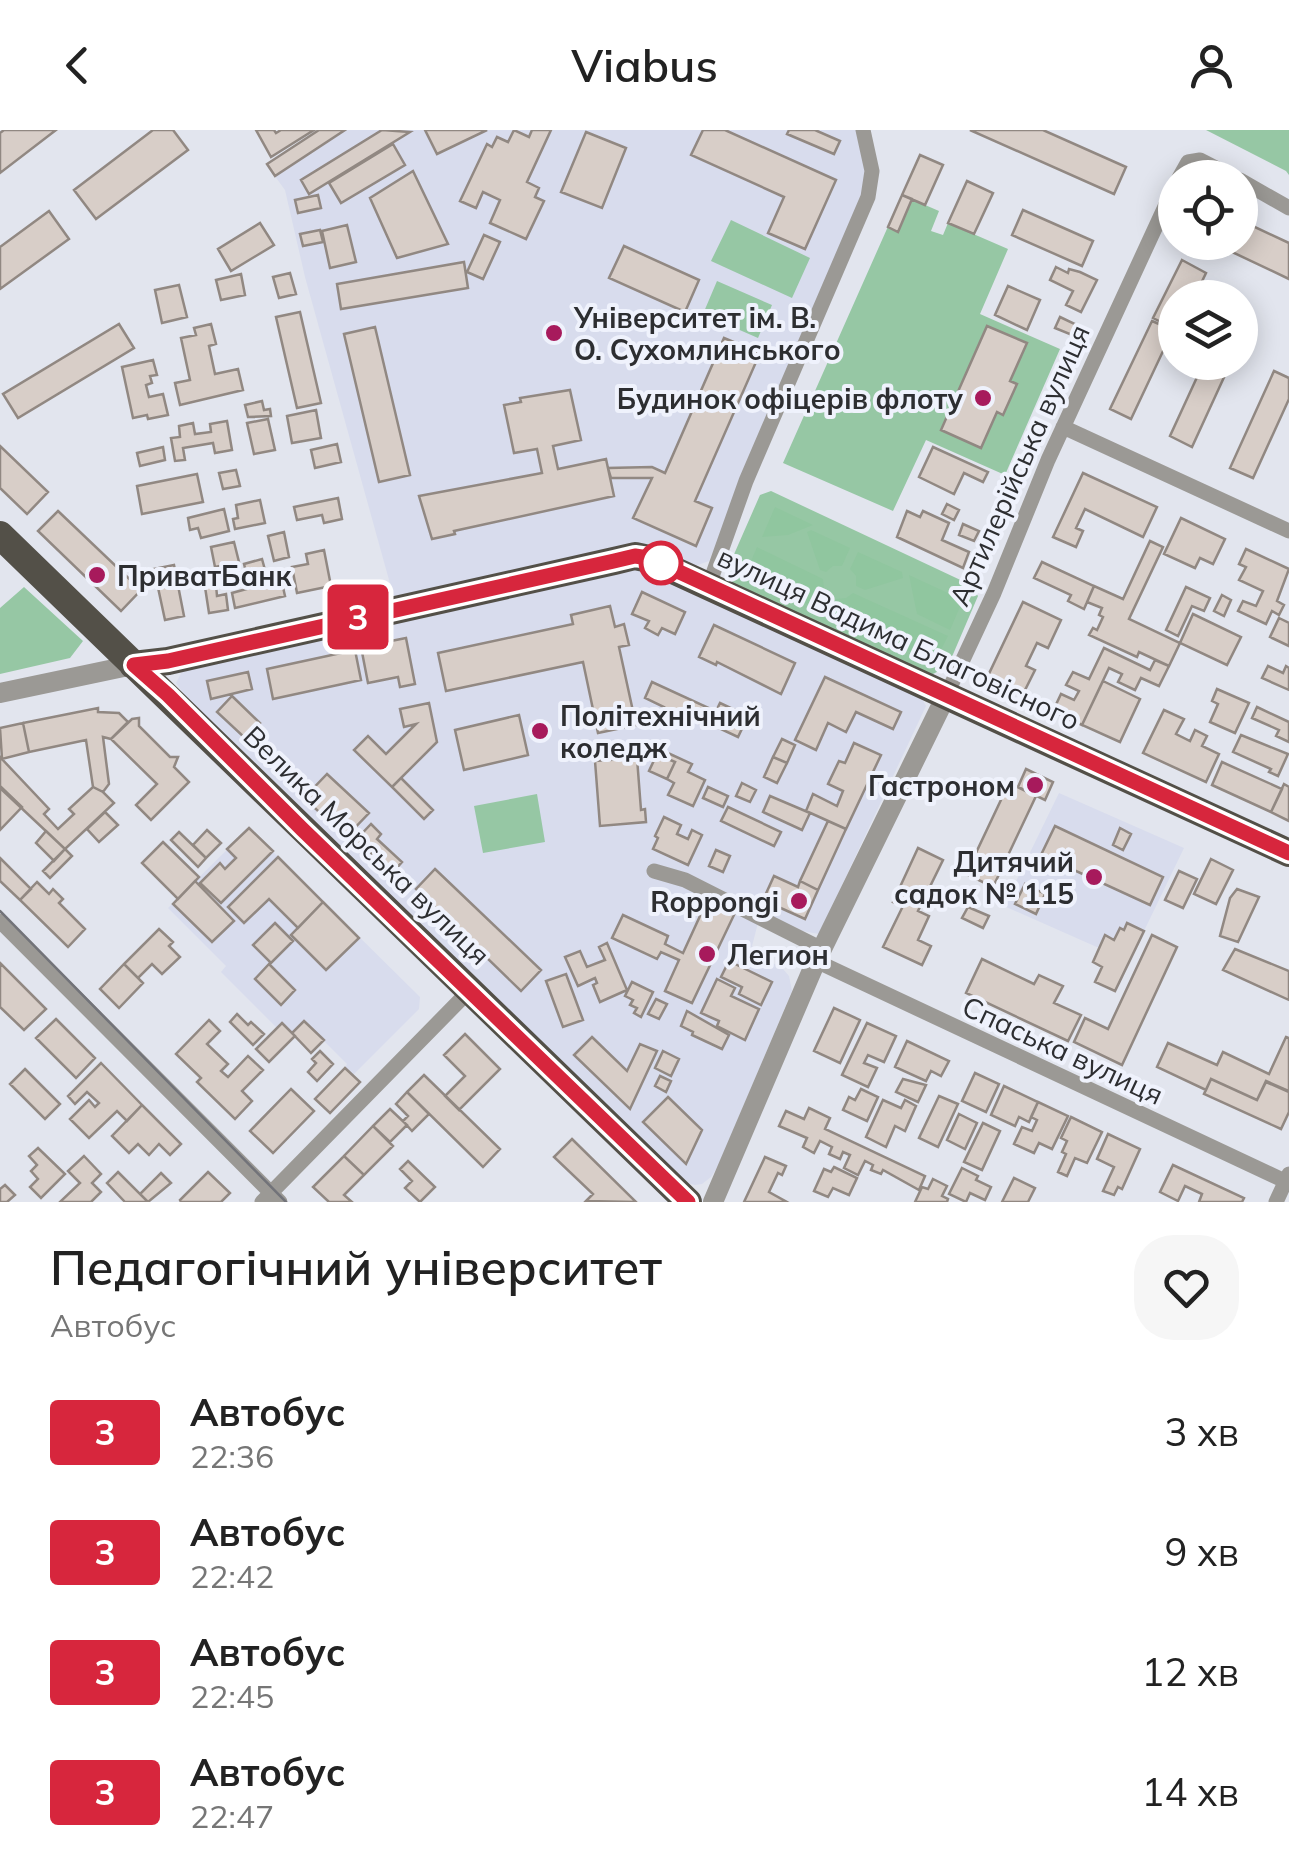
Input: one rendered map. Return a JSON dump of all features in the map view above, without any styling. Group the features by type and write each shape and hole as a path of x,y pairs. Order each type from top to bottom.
{"highway":[{"name":"Велика Морська вулиця","path":"0,535 688,1202"},
{"name":"вулиця Вадима Благовісного","path":"134,665 168,661 635,556 661,562 1289,853"}],"street":[{"path":"709,585 746,481 868,196 872,172 863,130"},
{"path":"1258,190 1289,208"},
{"name":"Артилерійська вулиця","path":"714,1202 819,955 994,593 1063,426 1158,222"},
{"path":"1063,426 1289,531"},
{"name":"вулиця Вадима Благовісного","path":"0,693 134,665"},
{"name":"Спаська вулиця","path":"654,872 685,880 819,955 1288,1179"},
{"path":"0,921 271,1199 469,991"},
{"path":"1276,1202 1288,1179"}],"shaded area":[{"name":"Університет ім. В. О. Сухомлинського","path":"318,130 857,130 867,171 864,194 709,561 695,566 657,549 394,598 305,277 285,190 266,164"},
{"path":"641,569 920,695 926,706 819,934 758,923 752,946 783,969 792,991 718,1166 711,1177 695,1185 683,1182 176,683 183,669"},
{"name":"Дитячий садок № 115","path":"1059,793 1184,848 1144,931 1127,923 1114,940 1105,936 1099,948 1004,906"},
{"path":"249,828 420,997 419,1009 353,1075 304,1021 292,1033 282,1023 277,1028 221,972 226,966 168,908"}],"green space":[{"path":"1206,130 1289,130 1289,175 1286,171"},
{"path":"902,195 939,211 931,231 943,235 948,223 1008,249 980,314 1060,349 1005,475 926,440 893,511 783,463"},
{"path":"731,220 810,258 792,298 711,261"},
{"path":"717,281 772,305 758,338 703,314"},
{"path":"771,491 969,584 978,596 948,666 933,674 922,673 734,585 728,568 760,495"},
{"path":"775,507 813,525 788,535 762,537"},
{"path":"811,530 850,548 842,566 833,566 826,572 820,570 807,532"},
{"path":"757,547 823,579 830,597 822,611 745,575"},
{"path":"858,552 902,572 903,578 865,590 856,586 856,576 850,569"},
{"path":"909,575 963,600 950,630 917,614"},
{"path":"24,587 83,641 70,658 0,674 0,608"},
{"path":"853,593 948,636 936,660 829,614 836,599"},
{"path":"537,794 545,842 483,853 474,806"}],"building":[{"path":"56,130 0,173 0,133"},
{"path":"153,130 173,130 188,150 96,219 74,190"},
{"path":"256,130 276,133 314,130 271,157"},
{"path":"319,130 345,130 275,176 267,164"},
{"path":"382,130 410,132 309,194 301,180"},
{"path":"425,130 487,130 437,154"},
{"path":"514,130 529,137 532,130 551,130 527,182 539,188 535,197 544,201 526,239 490,223 500,200 483,192 476,208 460,201 487,144 492,147 497,137 508,142"},
{"path":"703,130 725,130 836,180 805,249 768,233 784,197 691,155"},
{"path":"789,130 815,130 840,141 834,154 787,134"},
{"path":"970,130 1043,130 1126,167 1114,194"},
{"path":"586,132 626,148 602,208 561,192"},
{"path":"393,144 405,165 341,203 329,183"},
{"path":"920,155 943,165 925,205 902,195"},
{"path":"413,171 448,244 397,258 370,198"},
{"path":"967,181 993,193 974,234 948,223"},
{"path":"318,195 321,208 298,213 295,200"},
{"path":"902,195 912,199 898,232 888,227"},
{"path":"1023,210 1093,241 1082,266 1012,235"},
{"path":"49,211 69,239 0,289 0,247"},
{"path":"260,223 274,245 231,271 218,249"},
{"path":"347,225 356,262 330,268 322,231"},
{"path":"1258,228 1289,243 1289,279 1249,260 1258,260"},
{"path":"320,230 323,242 303,246 300,234"},
{"path":"484,235 500,242 483,279 467,272"},
{"path":"624,246 699,280 685,312 609,278"},
{"path":"1182,260 1206,273 1203,280 1172,280"},
{"path":"464,262 468,288 341,309 337,284"},
{"path":"1056,267 1097,280 1081,312 1066,305 1073,291 1050,280"},
{"path":"290,273 296,294 279,298 273,277"},
{"path":"241,274 245,295 221,300 216,280"},
{"path":"179,285 187,317 162,323 155,290"},
{"path":"1008,286 1040,300 1027,330 995,315"},
{"path":"300,312 321,403 297,408 276,317"},
{"path":"1060,317 1077,325 1072,335 1055,328"},
{"path":"1152,321 1158,324 1158,362 1131,419 1110,409"},
{"path":"119,324 134,348 18,418 3,394"},
{"path":"211,324 216,344 209,346 215,374 238,369 243,390 180,405 175,383 190,380 181,338 196,335 194,328"},
{"name":"Будинок офіцерів флоту","path":"987,326 1027,343 1010,381 1017,384 1003,415 997,412 981,448 941,430"},
{"path":"375,327 410,475 379,482 344,334"},
{"path":"724,338 760,353 695,501 712,508 696,546 633,518 652,478 611,478 608,468 652,467 665,473"},
{"path":"153,360 157,375 150,376 152,383 146,385 149,397 163,394 168,415 133,418 122,367"},
{"path":"1274,371 1289,378 1289,399 1253,478 1230,468"},
{"path":"1196,380 1223,380 1192,447 1170,436"},
{"path":"570,390 581,440 553,446 558,469 606,459 614,496 432,539 419,496 542,473 537,449 514,453 504,405 521,402 520,398"},
{"path":"262,401 271,416 248,417 245,405"},
{"path":"316,410 321,438 292,443 287,416"},
{"path":"268,419 275,450 254,454 247,423"},
{"path":"227,421 232,450 215,453 213,443 183,448 185,460 175,461 171,438 180,437 179,426 193,423 195,434 211,432 210,424"},
{"path":"337,444 341,462 315,468 311,450"},
{"path":"0,446 48,492 27,514 0,488"},
{"path":"163,447 165,460 140,466 137,453"},
{"path":"933,447 988,472 983,482 964,473 954,494 919,477"},
{"path":"236,470 240,486 223,489 219,473"},
{"path":"1083,473 1157,507 1143,537 1085,509 1076,528 1083,531 1076,547 1053,537"},
{"path":"197,474 203,502 142,514 137,486"},
{"path":"338,498 342,519 324,523 322,515 297,520 294,507"},
{"path":"260,500 265,523 235,529 236,505"},
{"path":"947,504 959,510 954,520 942,514"},
{"path":"224,509 229,531 201,538 198,528 190,530 188,518"},
{"path":"58,511 141,590 121,611 38,531"},
{"path":"907,511 920,517 923,511 949,523 942,540 969,552 963,568 897,537"},
{"path":"1181,518 1225,539 1213,564 1200,558 1195,568 1164,554"},
{"path":"963,524 979,531 974,541 959,535"},
{"path":"284,532 289,557 274,561 268,536"},
{"path":"1150,541 1163,547 1129,619 1180,643 1169,666 1139,652 1137,657 1089,635 1093,628 1097,630 1103,617 1099,615 1102,608 1087,602 1094,586 1123,599"},
{"path":"234,542 239,562 215,567 211,547"},
{"path":"1246,549 1289,569 1277,601 1284,605 1279,615 1272,611 1266,624 1238,611 1243,601 1256,606 1263,591 1239,580 1246,567 1239,564"},
{"path":"324,550 331,586 297,593 292,567 308,564 306,554"},
{"path":"262,559 267,577 280,574 285,596 235,608 232,593 250,588 244,564"},
{"path":"1042,562 1094,586 1084,609 1068,601 1071,595 1034,578"},
{"path":"174,565 184,616 165,620 154,569"},
{"path":"216,585 217,596 226,594 228,610 209,613 205,587"},
{"path":"1186,587 1210,598 1204,611 1192,606 1178,636 1166,630"},
{"path":"642,592 685,612 675,634 662,628 658,635 645,628 649,621 632,614"},
{"path":"1222,595 1231,600 1224,616 1214,611"},
{"path":"1023,602 1061,620 1048,648 1037,643 1026,666 1035,670 1022,696 986,680"},
{"path":"610,606 615,627 624,624 629,645 619,647 636,725 598,733 583,662 446,691 438,653 573,624 571,615"},
{"path":"1193,614 1241,637 1227,665 1180,643"},
{"path":"1279,618 1289,623 1289,646 1270,637"},
{"path":"714,625 795,663 781,694 699,657"},
{"path":"406,638 415,684 400,687 398,677 368,683 361,647"},
{"path":"1104,648 1150,670 1155,660 1169,666 1159,686 1141,678 1135,690 1118,682 1122,674 1109,668 1082,725 1053,711 1061,694 1074,700 1079,691 1066,685 1073,672 1089,679"},
{"path":"355,650 361,680 273,699 267,669"},
{"path":"1268,666 1283,673 1286,666 1289,668 1289,690 1262,678"},
{"path":"248,672 252,689 211,699 207,681"},
{"path":"825,677 901,712 893,729 856,712 846,732 828,723 816,750 795,740"},
{"path":"1103,681 1140,699 1120,742 1082,725"},
{"path":"652,682 711,709 703,725 680,714 675,725 659,717 664,707 645,698"},
{"path":"1217,689 1249,703 1235,733 1210,722 1218,704 1212,701"},
{"path":"232,696 260,723 246,739 217,712"},
{"path":"429,703 437,742 392,787 354,750 368,736 386,754 416,724 404,727 400,709"},
{"path":"720,703 748,716 738,737 710,724"},
{"path":"1257,707 1289,722 1289,742 1276,736 1279,730 1252,718"},
{"path":"98,708 98,712 119,713 128,722 111,739 103,737 109,784 103,792 93,787 86,740 29,752 23,723"},
{"path":"1164,710 1184,719 1176,734 1190,741 1195,730 1207,736 1202,746 1219,754 1206,782 1143,753"},
{"path":"519,715 528,755 464,770 455,730"},
{"path":"139,718 139,726 170,757 178,757 174,767 189,782 151,820 136,805 157,784 111,739 132,719"},
{"path":"23,723 29,752 2,759 0,728"},
{"path":"1241,735 1288,754 1278,776 1233,752"},
{"path":"782,739 795,745 787,763 773,757"},
{"path":"854,743 881,755 846,829 806,811 813,794 837,806 843,791 828,784 839,761 845,763"},
{"path":"657,754 675,762 667,779 649,771"},
{"path":"670,754 692,764 688,772 705,780 693,806 668,795 674,783 667,779 675,762 668,759"},
{"path":"0,757 49,809 44,814 58,829 74,814 69,809 93,787 114,803 65,849 0,788"},
{"path":"773,757 787,763 777,783 764,777"},
{"path":"637,758 641,810 645,809 646,822 600,826 595,761"},
{"path":"1222,762 1282,789 1271,812 1212,785"},
{"name":"Гастроном","path":"1026,769 1053,782 1045,800 1018,787"},
{"path":"327,774 369,813 346,837 304,798"},
{"path":"401,778 433,810 424,819 392,787"},
{"path":"742,783 756,790 750,802 736,796"},
{"path":"1009,783 1036,796 993,887 966,874"},
{"path":"1284,784 1289,787 1289,821 1271,812"},
{"path":"708,787 728,796 723,807 703,798"},
{"path":"0,788 22,807 0,830"},
{"path":"770,796 810,813 802,830 763,812"},
{"path":"728,807 781,832 774,846 721,821"},
{"path":"105,812 118,825 99,842 87,829"},
{"path":"664,817 681,825 677,834 688,839 692,830 702,835 688,865 653,849"},
{"path":"828,821 846,829 818,890 800,881"},
{"path":"371,824 381,834 377,839 402,862 392,873 367,849 362,854 352,844"},
{"path":"1055,826 1163,877 1150,905 1041,855"},
{"path":"249,828 273,851 221,903 200,883 220,863 225,869 236,858 227,849"},
{"path":"1120,828 1131,834 1123,850 1113,845"},
{"path":"207,830 221,843 206,858 193,845"},
{"path":"46,831 65,849 54,861 36,843"},
{"path":"179,832 206,858 198,867 171,840"},
{"path":"163,842 199,877 178,899 142,863"},
{"path":"918,848 943,860 918,911 929,916 918,940 931,946 922,965 883,947 903,906 893,902"},
{"path":"65,849 72,856 50,878 43,871"},
{"path":"716,850 730,856 723,872 709,866"},
{"path":"278,857 323,902 298,928 269,899 244,923 228,907"},
{"path":"0,858 31,889 20,900 0,881"},
{"path":"1211,859 1233,870 1216,904 1194,894"},
{"path":"435,869 541,970 521,991 416,889"},
{"path":"1179,871 1197,879 1183,908 1165,900"},
{"path":"774,876 798,887 800,881 818,890 805,919 763,900"},
{"path":"195,881 234,921 212,942 173,904"},
{"path":"37,882 49,894 53,889 63,899 59,903 85,929 68,947 20,900"},
{"path":"1025,884 1045,894 1036,914 1015,904"},
{"path":"1237,889 1259,897 1238,942 1220,936 1230,898"},
{"path":"323,902 359,938 326,970 291,935"},
{"path":"706,903 734,915 692,1003 665,991 679,960 661,952 657,959 612,938 623,915 668,936 665,944 683,953"},
{"path":"968,907 989,916 983,928 962,918"},
{"path":"275,923 293,941 271,963 253,945"},
{"path":"1127,923 1144,931 1115,991 1095,982 1102,967 1093,962 1105,935 1114,940"},
{"path":"159,929 173,942 169,946 180,957 162,974 152,964 138,978 124,964"},
{"path":"1152,935 1177,947 1122,1065 1074,1042 1085,1018 1108,1029"},
{"path":"607,943 627,990 600,1002 593,985 597,983 595,978 578,986 565,957 580,951 587,967 605,960 599,947"},
{"path":"1235,949 1289,971 1289,1000 1223,970"},
{"path":"982,959 1034,984 1039,975 1063,986 1054,1003 1081,1015 1068,1041 966,993"},
{"path":"729,961 772,982 761,1005 739,994 742,987 721,977"},
{"path":"0,963 46,1009 24,1030 0,1007"},
{"path":"124,964 143,983 119,1008 100,989"},
{"path":"269,964 295,990 281,1005 255,979"},
{"path":"566,974 583,1020 563,1027 546,981"},
{"path":"717,979 735,988 731,996 759,1009 745,1040 701,1013"},
{"path":"632,982 653,992 641,1017 634,1013 637,1008 630,1005 633,1000 625,996"},
{"path":"656,999 667,1004 659,1019 648,1014"},
{"path":"834,1008 860,1020 840,1063 814,1051"},
{"path":"687,1011 729,1035 722,1049 681,1026"},
{"path":"237,1014 264,1034 253,1045 230,1022"},
{"path":"56,1019 95,1058 76,1078 36,1038"},
{"path":"209,1020 220,1031 207,1044 228,1064 221,1071 228,1077 248,1056 263,1070 242,1091 252,1101 235,1119 197,1082 201,1078 176,1054"},
{"path":"304,1021 324,1040 311,1053 292,1033"},
{"path":"282,1023 295,1036 269,1062 256,1049"},
{"path":"867,1023 896,1036 884,1062 868,1055 864,1063 877,1068 868,1087 842,1075"},
{"path":"465,1034 500,1069 459,1110 445,1096 465,1076 444,1055"},
{"path":"592,1037 627,1071 640,1044 657,1051 630,1109 574,1055"},
{"path":"1286,1037 1289,1091 1266,1081 1257,1100 1211,1079 1206,1090 1157,1067 1168,1043 1217,1065 1223,1052 1269,1074"},
{"path":"907,1041 949,1061 941,1076 931,1071 926,1081 895,1067"},
{"path":"320,1051 333,1064 317,1081 308,1072"},
{"path":"663,1051 679,1059 671,1076 655,1068"},
{"path":"101,1063 142,1105 127,1121 117,1111 89,1138 70,1119 89,1100 95,1107 99,1103 87,1092 75,1104 68,1096"},
{"path":"345,1068 360,1082 330,1113 315,1099"},
{"path":"25,1069 60,1104 45,1119 10,1084"},
{"path":"975,1073 999,1084 986,1112 962,1101"},
{"path":"424,1075 500,1149 483,1167 407,1092"},
{"path":"660,1076 671,1081 666,1092 655,1086"},
{"path":"903,1079 926,1085 918,1102 896,1092"},
{"path":"1211,1079 1257,1100 1266,1082 1289,1092 1289,1112 1281,1129 1204,1094"},
{"path":"1004,1086 1038,1102 1029,1122 1019,1117 1015,1126 991,1115"},
{"path":"291,1089 314,1111 273,1153 250,1131"},
{"path":"861,1089 878,1097 867,1121 843,1110 849,1097 855,1100"},
{"path":"407,1092 429,1114 412,1131 403,1121 408,1116 396,1104"},
{"path":"939,1096 958,1104 938,1147 919,1138"},
{"path":"668,1097 702,1130 686,1164 643,1122"},
{"path":"883,1100 901,1108 905,1100 916,1106 905,1131 895,1126 886,1147 866,1137"},
{"path":"1038,1102 1068,1116 1052,1149 1039,1143 1034,1153 1014,1144 1022,1127 1032,1131 1037,1120 1031,1117"},
{"path":"142,1105 181,1144 170,1155 159,1144 149,1155 138,1144 129,1153 112,1136"},
{"path":"809,1108 830,1118 825,1129 925,1176 919,1190 883,1170 881,1174 871,1170 873,1165 865,1161 858,1175 844,1168 850,1155 843,1152 840,1159 829,1154 832,1147 820,1141 814,1153 803,1147 807,1138 779,1126 786,1111 804,1119"},
{"path":"390,1109 407,1125 390,1142 373,1126"},
{"path":"959,1114 977,1123 965,1149 947,1140"},
{"path":"1071,1117 1102,1132 1087,1163 1075,1158 1067,1176 1058,1172 1066,1154 1062,1152 1067,1141 1061,1138"},
{"path":"983,1123 1000,1131 982,1170 964,1162"},
{"path":"373,1126 393,1146 364,1175 344,1156"},
{"path":"1108,1134 1140,1149 1122,1189 1118,1187 1114,1195 1103,1191 1114,1167 1097,1159"},
{"path":"572,1139 636,1202 586,1201 593,1194 554,1157"},
{"path":"38,1148 65,1174 41,1198 30,1187 38,1179 31,1171 37,1165 29,1156"},
{"path":"84,1156 101,1174 92,1183 101,1192 91,1202 60,1202 80,1183 68,1171"},
{"path":"344,1156 364,1175 344,1195 352,1202 329,1202 313,1187"},
{"path":"765,1157 786,1166 769,1192 787,1202 744,1202"},
{"path":"408,1161 435,1187 420,1202 405,1188 412,1181 400,1169"},
{"path":"1173,1165 1244,1198 1242,1202 1199,1202 1202,1194 1185,1186 1178,1201 1160,1192"},
{"path":"834,1167 857,1178 849,1195 833,1188 828,1197 814,1191 824,1169 831,1172"},
{"path":"962,1168 991,1187 985,1200 970,1193 966,1202 949,1194"},
{"path":"118,1172 148,1202 125,1202 107,1183"},
{"path":"208,1172 230,1193 221,1202 181,1202 180,1200"},
{"path":"161,1173 171,1183 148,1202 140,1194"},
{"path":"1014,1178 1035,1188 1028,1202 1002,1202"},
{"path":"933,1179 947,1186 942,1196 947,1202 915,1202 922,1187 928,1189"},
{"path":"5,1185 15,1195 0,1202 0,1189"}],"tram line":[{"path":"0,911 286,1202"}],"bus line":[{"name":"3","path":"688,1202 134,665 168,661 635,556 649,558 1289,853"}],"place":[{"name":"Університет ім. В. О. Сухомлинського","path":"554,333"},
{"name":"Будинок офіцерів флоту","path":"983,398"},
{"name":"ПриватБанк","path":"97,575"},
{"name":"Політехнічний коледж","path":"540,731"},
{"name":"Гастроном","path":"1035,785"},
{"name":"Дитячий садок № 115","path":"1094,877"},
{"name":"Roppongi","path":"799,901"},
{"name":"Легион","path":"707,954"}]}
